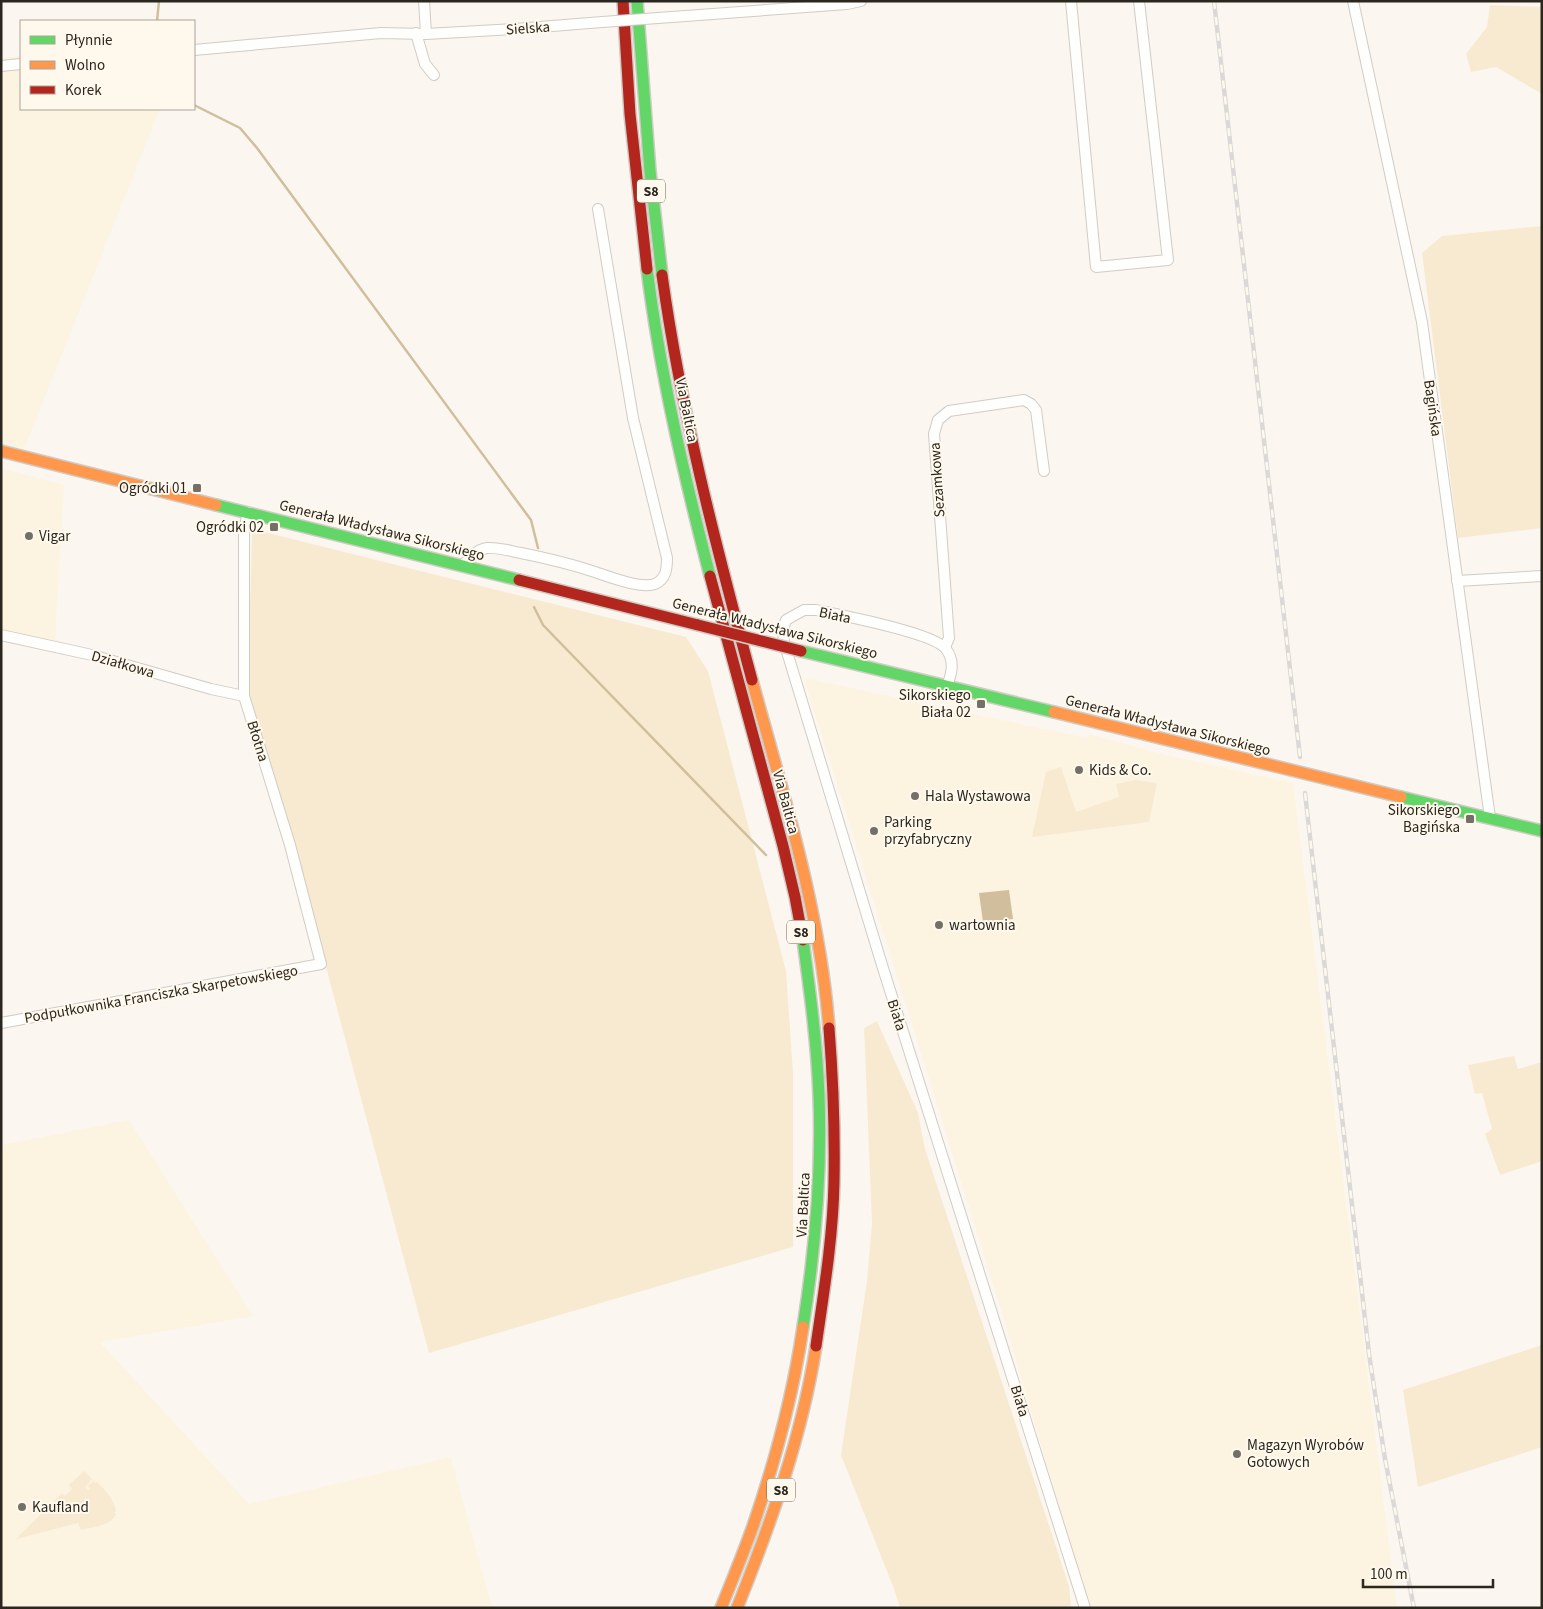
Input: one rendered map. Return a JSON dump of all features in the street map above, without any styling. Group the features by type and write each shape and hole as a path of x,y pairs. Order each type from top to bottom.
{"main road":[{"name":"Via Baltica","path":"623,1 626,64 639,209 665,382 704,553 795,900 810,985 818,1076 820,1129 818,1208 816,1243 805,1325 786,1419 766,1492 722,1608"},
{"name":"Via Baltica","path":"637,1 649,170 663,279 680,379 704,493 730,597 803,871 819,948 831,1051 834,1120 833,1203 819,1331 805,1400 787,1470 763,1543 737,1608"},
{"name":"Generała Władysława Sikorskiego","path":"1,451 801,651 1542,831"}],"street":[{"path":"424,1 421,34 426,64 434,75"},
{"name":"Sielska","path":"195,50 375,33 421,34 515,29 848,4 861,1"},
{"path":"1071,1 1096,267 1168,260 1139,1"},
{"name":"Bagińska","path":"1353,1 1422,322 1490,818"},
{"path":"1,66 20,64"},
{"path":"462,566 476,552 485,548 498,548 559,561 619,580 645,585 654,584 662,580 667,571 666,558 633,418 598,209"},
{"name":"Sezamkowa","path":"945,647 949,638 934,434 938,420 949,411 1024,400 1032,404 1036,410 1044,471"},
{"name":"Błotna","path":"248,512 244,530 244,696 290,845 321,964"},
{"path":"1458,581 1542,576"},
{"name":"Biała","path":"945,647 927,638 905,631 816,610 804,610 794,614 786,620 783,629 784,642 882,965 1085,1608"},
{"name":"Działkowa","path":"1,635 92,655 211,689 244,696"},
{"path":"945,647 950,656 952,668 947,686"},
{"name":"Podpułkownika Franciszka Skarpetowskiego","path":"1,1023 321,964"}],"shaded area":[{"path":"1490,5 1542,7 1542,94 1496,67 1471,72 1466,54 1487,27"},
{"path":"20,56 20,110 160,110 24,449 1,443 1,58"},
{"path":"1542,226 1542,528 1458,538 1422,253 1442,236"},
{"name":"Vigar","path":"1,468 64,485 55,641 1,631"},
{"path":"252,529 686,637 708,671 786,971 793,1073 793,1247 429,1353 287,821 248,694"},
{"path":"804,678 1087,738 1089,734 1170,756 1293,783 1397,1608 1089,1608 1002,1313"},
{"path":"1061,767 1076,812 1119,797 1116,784 1135,780 1157,783 1149,822 1032,837 1046,772"},
{"path":"1009,890 1013,919 983,922 979,893"},
{"path":"877,1021 918,1113 925,1149 1069,1586 1071,1608 900,1608 841,1455 867,1281 872,1223 864,1028"},
{"path":"1514,1056 1518,1069 1542,1062 1542,1161 1500,1175 1485,1134 1492,1129 1482,1093 1475,1094 1468,1065"},
{"path":"129,1120 253,1316 100,1342 249,1504 451,1457 492,1608 1,1608 1,1145"},
{"path":"1542,1345 1542,1447 1418,1487 1403,1390"},
{"path":"84,1471 92,1479 85,1487 88,1490 90,1489 88,1486 94,1480 94,1483 97,1482 111,1498 116,1511 114,1512 116,1514 114,1518 106,1524 81,1530 78,1523 16,1539 62,1493 65,1496 72,1489 69,1485"}],"waterway":[{"path":"157,20 159,1"},
{"path":"195,106 240,128 257,148 531,520 538,548"},
{"path":"534,607 543,625 766,855"}],"railway":[{"path":"1214,1 1300,757"},
{"path":"1305,793 1369,1354 1385,1459 1414,1608"}],"traffic: fast":[{"path":"637,1 650,171 662,275"},
{"path":"647,269 652,308 674,424 710,576"},
{"path":"216,505 519,580"},
{"path":"801,651 1054,712"},
{"path":"1401,797 1542,831"},
{"path":"803,940 815,1037 820,1125 817,1212 803,1327"}],"traffic: slow":[{"path":"1,451 216,505"},
{"path":"752,680 788,809 809,896 818,939 829,1028"},
{"path":"1054,712 1401,797"},
{"path":"721,1608 749,1536 769,1477 789,1403 803,1327"},
{"path":"737,1608 762,1544 794,1446 803,1413 816,1346"}],"traffic: jam":[{"path":"623,1 630,114 647,269"},
{"path":"662,275 689,428 725,579 752,680"},
{"path":"710,576 783,846 803,940"},
{"path":"519,580 698,625"},
{"path":"698,625 801,651"},
{"path":"816,1346 828,1264 833,1203 834,1124 829,1028"}],"place":[{"name":"Ogródki 01","path":"197,488"},
{"name":"Ogródki 02","path":"274,527"},
{"name":"Vigar","path":"29,536"},
{"name":"Sikorskiego Biała 02","path":"981,704"},
{"name":"Kids & Co.","path":"1079,770"},
{"name":"Hala Wystawowa","path":"915,796"},
{"name":"Sikorskiego Bagińska","path":"1470,819"},
{"name":"Parking przyfabryczny","path":"874,831"},
{"name":"wartownia","path":"939,925"},
{"name":"Magazyn Wyrobów Gotowych","path":"1237,1454"},
{"name":"Kaufland","path":"22,1507"}]}
